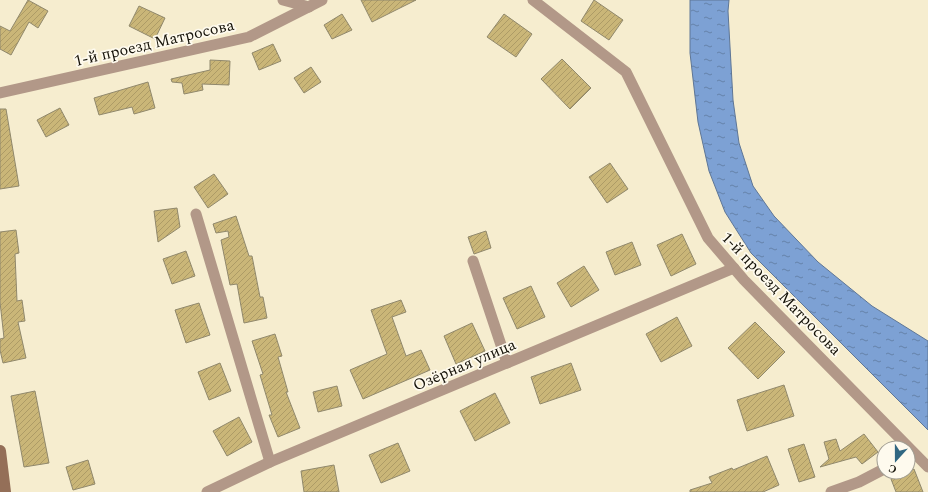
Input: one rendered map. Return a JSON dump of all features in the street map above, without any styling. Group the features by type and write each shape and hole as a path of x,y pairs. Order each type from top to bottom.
{"main road":[{"path":"0,451 6,492"}],"street":[{"path":"283,0 309,7"},
{"name":"1-й проезд Матросова","path":"0,93 249,37 322,0"},
{"name":"1-й проезд Матросова","path":"533,0 626,72 708,238 734,268 898,440"},
{"path":"196,214 270,462"},
{"path":"473,261 507,363"},
{"name":"Озёрная улица","path":"207,492 270,462 734,268"},
{"name":"1-й проезд Матросова","path":"916,458 928,467"},
{"path":"831,492 859,482 876,473"}],"water":[{"path":"690,0 729,0 728,11 733,100 739,143 753,186 774,216 818,262 872,306 928,341 928,430 751,253 725,212 709,171 698,122 690,53"}],"building":[{"path":"28,0 48,11 38,28 29,22 11,55 0,49 0,26 10,31"},
{"path":"361,0 416,0 372,22"},
{"path":"594,0 623,20 609,40 581,21"},
{"path":"139,6 165,18 155,39 129,26"},
{"path":"342,14 352,30 332,39 324,25"},
{"path":"504,14 532,34 516,57 487,37"},
{"path":"273,44 281,61 259,70 252,53"},
{"path":"562,59 591,88 570,109 541,79"},
{"path":"210,60 230,61 229,85 202,84 203,90 184,94 182,83 172,82 171,79 210,70"},
{"path":"311,67 321,82 304,93 294,78"},
{"path":"148,82 155,108 134,114 132,107 99,115 94,98"},
{"path":"60,108 69,125 46,137 37,120"},
{"path":"0,109 6,109 19,186 0,189"},
{"path":"610,163 628,189 607,203 589,177"},
{"path":"214,174 228,194 208,208 194,187"},
{"path":"177,208 180,227 158,242 154,211"},
{"path":"236,216 249,256 252,256 260,297 263,297 267,318 244,323 237,284 230,285 221,240 229,237 228,231 216,233 213,224"},
{"path":"16,230 19,253 15,254 17,301 22,300 25,321 18,322 26,358 3,363 0,350 0,339 4,338 0,302 0,232"},
{"path":"486,231 491,248 474,254 468,237"},
{"path":"682,234 696,264 671,276 657,245"},
{"path":"632,242 641,265 615,275 606,252"},
{"path":"186,251 195,276 172,284 163,259"},
{"path":"584,266 599,290 571,307 557,283"},
{"path":"531,286 545,317 517,329 503,298"},
{"path":"401,300 406,312 392,317 406,356 421,350 430,370 363,399 350,370 387,354 371,310"},
{"path":"199,303 210,335 186,343 175,310"},
{"path":"677,317 692,346 661,362 646,334"},
{"path":"755,322 785,352 758,379 728,348"},
{"path":"472,323 485,351 456,364 444,336"},
{"path":"275,334 282,356 278,357 288,392 286,392 300,428 278,437 269,415 272,415 260,375 263,374 252,341"},
{"path":"220,363 231,391 209,400 198,372"},
{"path":"571,363 581,390 540,404 531,377"},
{"path":"784,385 794,416 747,431 737,400"},
{"path":"337,386 342,406 318,412 313,392"},
{"path":"35,391 49,463 24,467 11,396"},
{"path":"495,393 510,423 475,441 460,411"},
{"path":"239,417 252,442 227,456 213,431"},
{"path":"864,434 876,449 876,454 862,464 856,457 820,467 829,459 824,442 836,439 840,451"},
{"path":"398,443 410,471 381,483 369,455"},
{"path":"804,444 815,477 799,482 788,449"},
{"path":"767,456 779,485 763,492 690,492 690,490 712,483 709,477 732,468 733,470"},
{"path":"88,460 95,484 73,490 66,467"},
{"path":"334,465 339,492 304,492 301,471"},
{"path":"916,474 923,492 896,492 891,480 916,480"}]}
